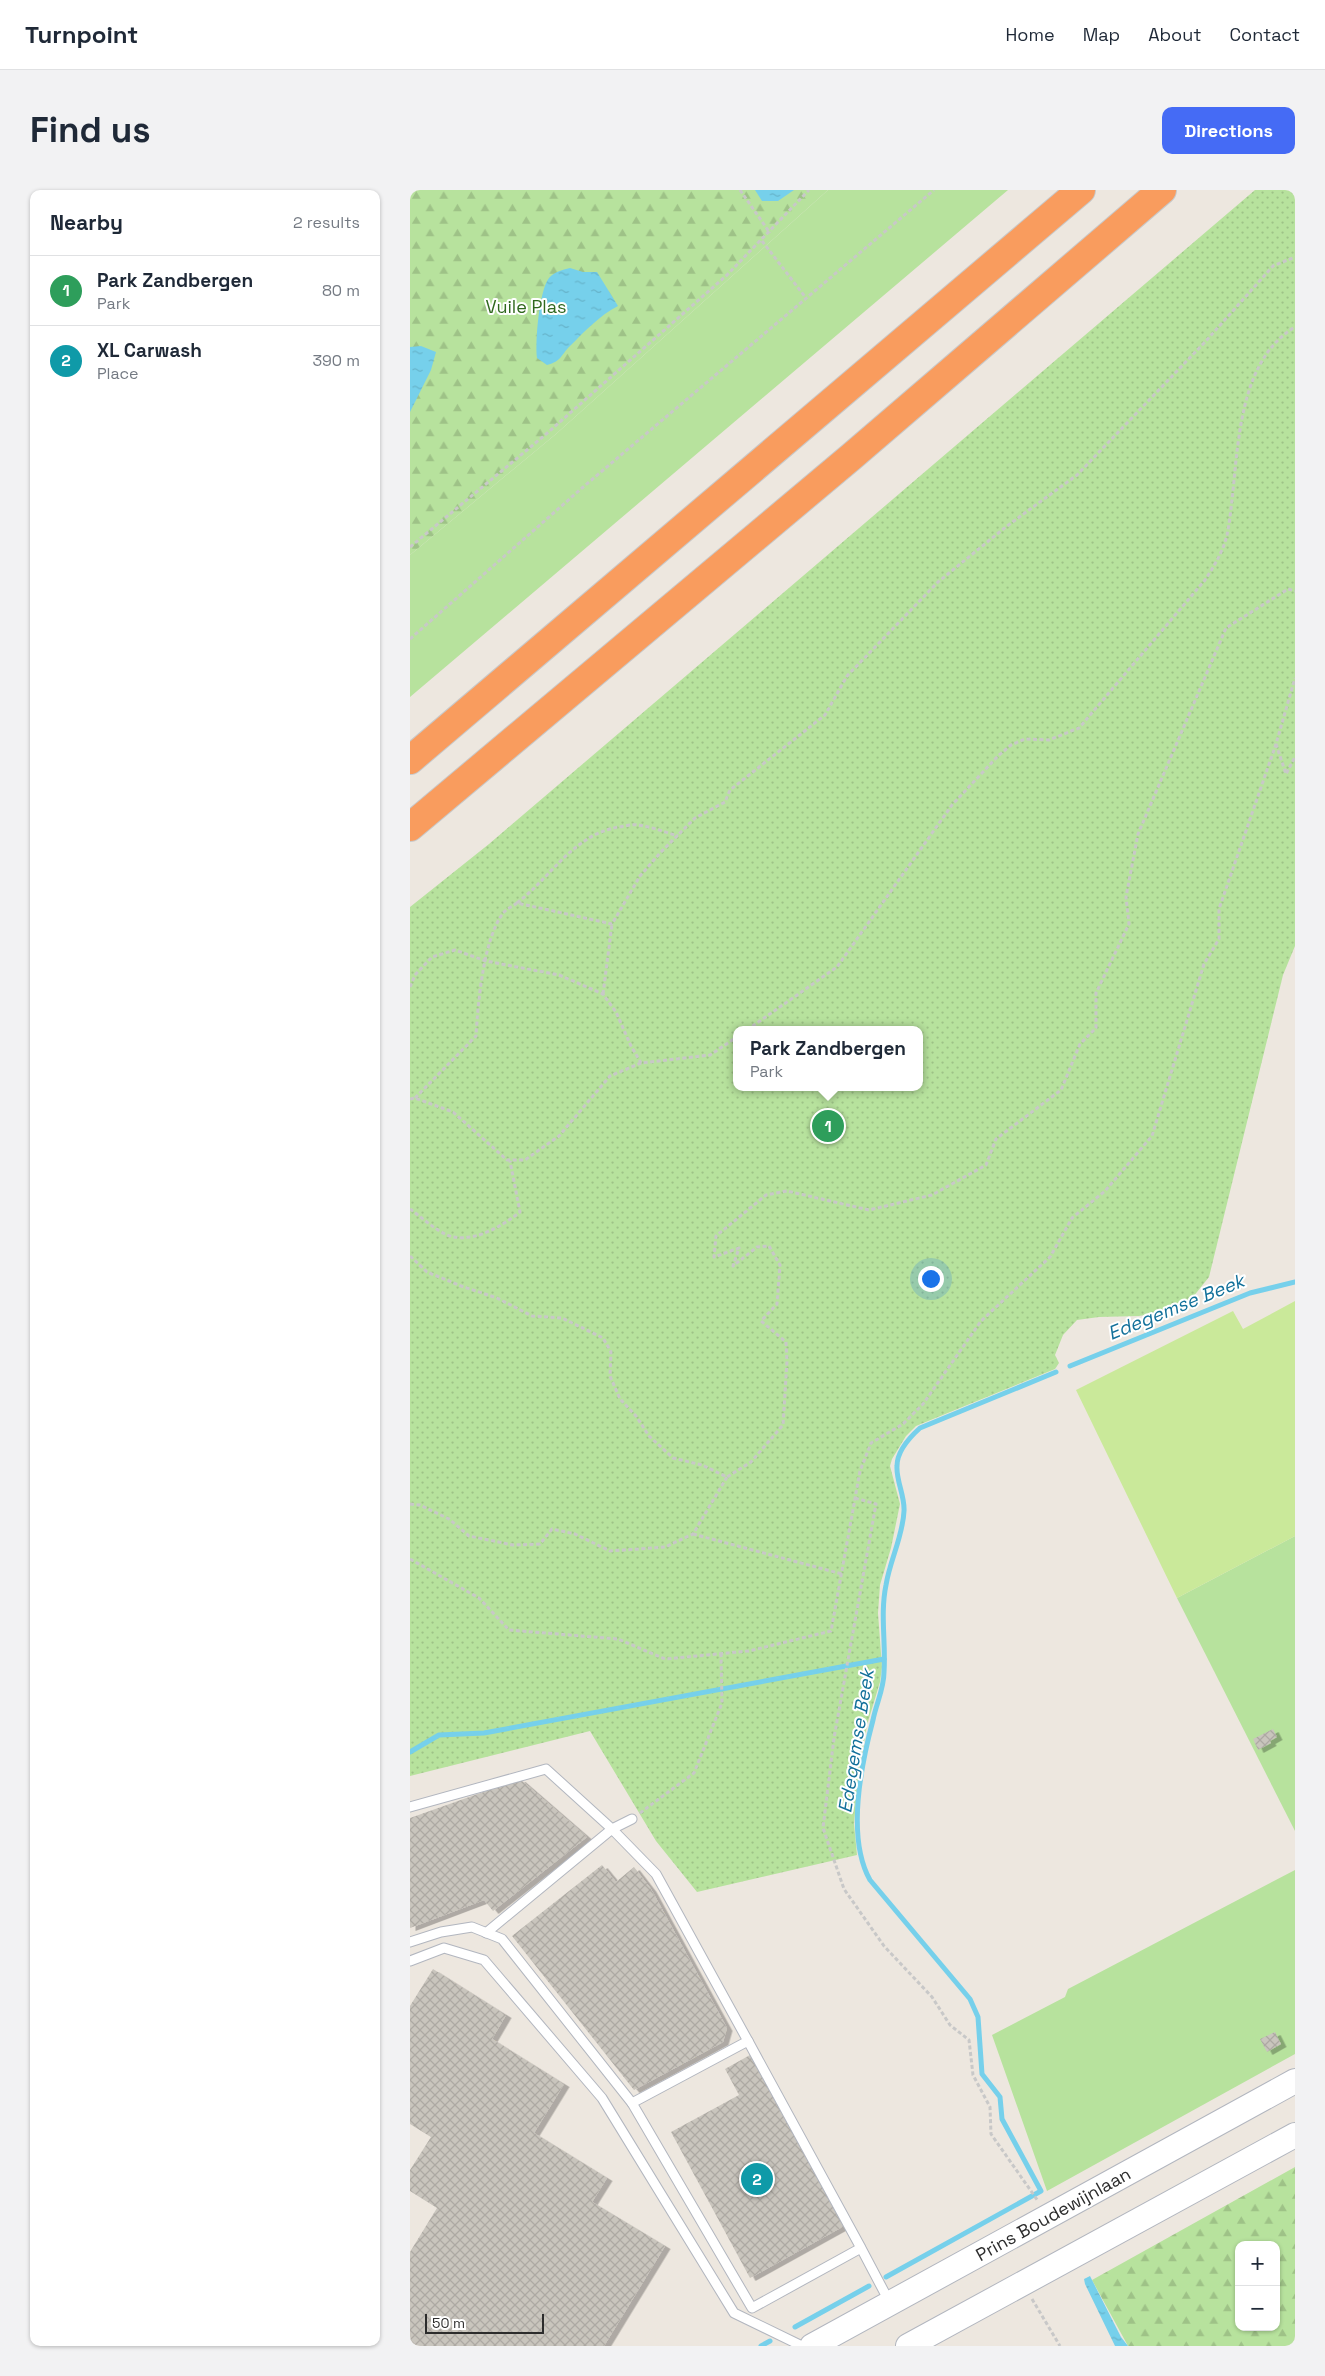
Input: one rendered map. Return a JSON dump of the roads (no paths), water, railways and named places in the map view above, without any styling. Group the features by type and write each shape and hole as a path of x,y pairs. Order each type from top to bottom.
{"highway":[{"path":"410,760 1081,190"},
{"path":"410,827 843,463 1162,190"}],"main road":[{"name":"Prins Boudewijnlaan","path":"812,2346 1295,2081"},
{"path":"908,2346 1295,2135"}],"lane":[{"path":"410,1807 546,1769 612,1829 656,1874 890,2303"},
{"path":"486,1933 612,1829 632,1819"},
{"path":"410,1942 441,1932 472,1927 502,1939 632,2103 752,2308 861,2248"},
{"path":"410,1961 444,1948 484,1960 602,2098 734,2313 802,2346"},
{"path":"632,2103 748,2041"}],"water":[{"path":"755,190 794,190 778,201 762,201"},
{"path":"570,268 583,272 597,272 618,306 592,324 558,360 547,365 537,358 538,317 543,294 551,276"},
{"path":"421,346 436,352 431,370 410,412 410,347"},
{"path":"1090,2276 1121,2337 1128,2346 1115,2346 1085,2284 1084,2279"}],"waterway":[{"name":"Edegemse Beek","path":"1070,1366 1250,1293 1295,1282"},
{"name":"Edegemse Beek","path":"886,2277 1041,2191 1002,2119 1000,2097 982,2074 978,2017 970,1999 870,1880 863,1863 859,1843 857,1822 860,1779 868,1738 884,1678 884,1596 903,1520 904,1505 897,1472 899,1455 920,1428 1056,1372"},
{"path":"410,1752 439,1735 484,1733 884,1659"},
{"path":"795,2327 869,2286"},
{"path":"761,2346 770,2341"}],"place":[{"name":"Park Zandbergen","path":"828,1126"},
{"name":"XL Carwash","path":"757,2179"}],"park label":[{"name":"Vuile Plas","path":"526,306"}]}
